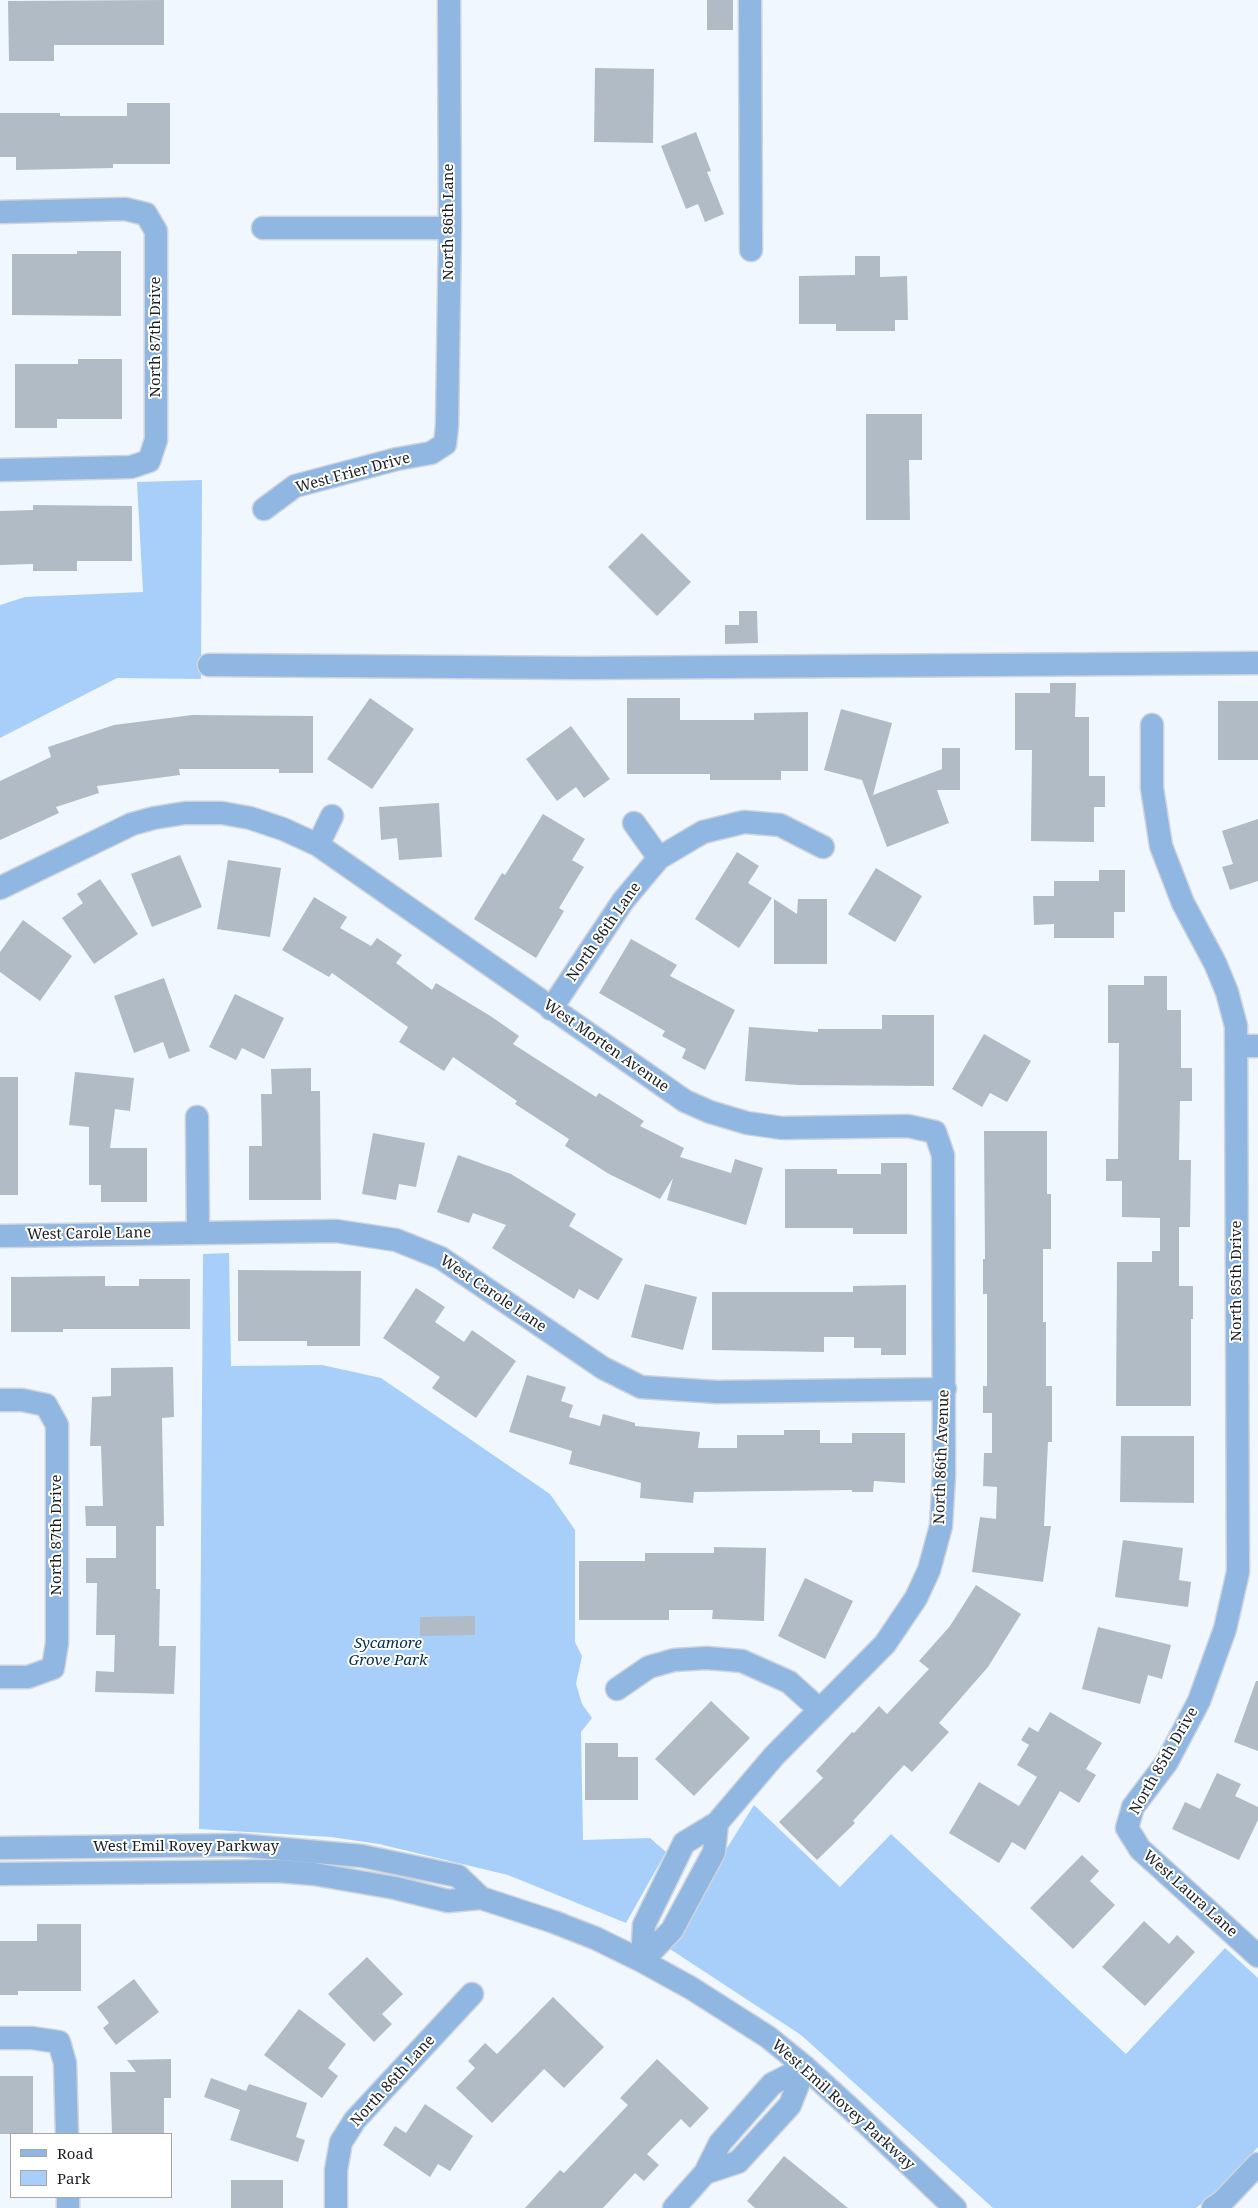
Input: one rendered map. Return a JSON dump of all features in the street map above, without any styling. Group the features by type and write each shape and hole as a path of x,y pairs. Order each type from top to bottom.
{"street":[{"name":"North 86th Lane","path":"444,444 447,426 450,228 449,0"},
{"path":"750,0 751,250"},
{"name":"North 87th Drive","path":"0,212 125,210 146,214 156,232 156,440 149,462 131,467 0,470"},
{"path":"263,228 450,228"},
{"name":"West Frier Drive","path":"264,509 295,486 397,459 431,454 444,444"},
{"path":"209,666 584,668 1258,663"},
{"name":"North 85th Drive","path":"1127,1828 1134,1807 1167,1762 1199,1701 1225,1629 1238,1572 1247,1046 1236,1026 1227,992 1183,903 1161,846 1152,788 1152,725"},
{"name":"West Morten Avenue","path":"0,888 132,824 184,813 222,813 250,818 283,828 318,845 685,1101 710,1112 747,1123 782,1128 908,1126 935,1132"},
{"path":"318,845 332,816"},
{"name":"North 86th Lane","path":"551,1009 623,901 659,858 703,832 744,822 780,824 823,847"},
{"path":"634,823 659,858"},
{"path":"197,1117 198,1232"},
{"name":"North 86th Avenue","path":"642,1962 644,1924 684,1843 717,1823 774,1756 885,1644 916,1598 930,1570 941,1526 944,1475 945,1389 943,1155 935,1132"},
{"name":"West Carole Lane","path":"0,1236 336,1231 396,1240 441,1258 603,1368 641,1387 716,1392 945,1389"},
{"name":"North 87th Drive","path":"0,1400 22,1400 46,1405 57,1425 57,1643 53,1668 28,1677 0,1677"},
{"path":"617,1689 649,1667 674,1660 707,1658 742,1661 789,1682 820,1710"},
{"path":"642,1962 672,1930 714,1852 717,1823"},
{"name":"West Laura Lane","path":"1127,1828 1140,1849 1258,1956"},
{"name":"West Emil Rovey Parkway","path":"0,1848 239,1845 352,1855 458,1876 481,1898 595,1938 691,1988 768,2037 805,2067 955,2208"},
{"name":"West Emil Rovey Parkway","path":"0,1874 278,1871 314,1874 395,1888 448,1901 481,1898"},
{"name":"North 86th Lane","path":"336,2208 336,2170 341,2142 355,2120 472,1994"},
{"path":"0,2038 32,2038 58,2042 65,2063 66,2133"},
{"path":"674,2208 705,2173 720,2143 772,2084 805,2067"},
{"path":"1220,2207 1258,2164"}],"green space":[{"path":"202,480 201,679 117,678 0,738 0,605 25,597 143,592 137,482"},
{"name":"Sycamore Grove Park","path":"229,1253 231,1366 322,1365 381,1378 550,1494 575,1530 575,1642 582,1656 576,1684 582,1704 592,1718 581,1732 583,1840 650,1838 666,1852 626,1923 508,1875 379,1844 331,1837 199,1829 203,1254"},
{"path":"754,1805 840,1887 891,1834 1126,2054 1225,1948 1258,1978 1258,2147 1218,2191 1196,2208 993,2208 801,2035 670,1949 710,1875"}],"building":[{"path":"164,0 164,45 54,45 54,61 9,61 8,1"},
{"path":"707,0 733,0 733,30 707,30"},
{"path":"595,68 654,69 653,143 594,142"},
{"path":"127,103 170,103 170,164 113,164 113,168 16,170 16,157 0,157 0,113 60,113 60,116 127,116"},
{"path":"696,132 711,171 707,172 724,214 705,222 698,204 686,209 661,146"},
{"path":"77,251 121,251 121,316 12,315 12,254 77,254"},
{"path":"855,256 880,256 880,277 907,276 908,320 895,320 895,331 836,331 836,324 799,324 799,276 855,275"},
{"path":"78,359 122,359 122,419 57,419 57,428 15,428 15,364 78,364"},
{"path":"866,414 922,414 922,460 909,460 910,520 866,520"},
{"path":"33,505 132,506 132,561 77,561 77,571 33,571 33,564 0,565 0,511 33,510"},
{"path":"642,533 691,582 657,616 608,567"},
{"path":"739,611 757,611 758,643 725,644 725,625 739,625"},
{"path":"1050,683 1076,683 1075,717 1089,717 1089,776 1105,776 1105,807 1094,807 1094,842 1031,841 1032,750 1015,750 1015,693 1050,693"},
{"path":"370,698 414,729 372,789 327,759"},
{"path":"627,698 680,698 680,720 754,720 754,713 808,712 808,771 781,771 781,780 710,780 710,774 627,774"},
{"path":"1218,701 1258,701 1258,760 1218,760"},
{"path":"841,709 892,723 873,795 942,769 942,748 960,748 960,790 937,790 949,823 887,847 862,780 824,770"},
{"path":"192,715 313,716 313,773 279,773 279,769 179,769 180,775 97,786 99,793 56,807 59,813 0,840 0,781 51,757 48,747 114,725"},
{"path":"571,726 610,779 584,798 576,787 557,801 526,759"},
{"path":"439,803 442,857 399,860 397,838 381,840 379,807"},
{"path":"543,814 585,839 572,860 584,867 559,908 564,911 536,958 474,919 502,873 505,875"},
{"path":"1258,819 1258,881 1230,890 1222,867 1233,864 1222,831"},
{"path":"737,852 759,866 748,883 772,898 739,948 695,919"},
{"path":"180,855 202,907 152,927 131,874"},
{"path":"228,860 281,868 270,937 217,929"},
{"path":"876,868 922,896 895,942 848,914"},
{"path":"1099,870 1125,870 1125,912 1114,912 1114,938 1054,938 1054,924 1034,925 1033,896 1054,896 1054,881 1099,881"},
{"path":"100,879 138,934 94,964 62,918 83,903 77,894"},
{"path":"314,897 347,917 340,928 371,946 377,938 402,955 396,963 432,990 436,983 492,1017 519,1036 513,1044 596,1097 599,1093 644,1121 640,1126 684,1148 680,1157 731,1173 735,1159 763,1168 746,1225 667,1200 673,1178 660,1199 609,1174 565,1146 569,1139 515,1104 517,1101 453,1057 444,1071 399,1042 408,1027 332,973 329,977 282,950"},
{"path":"774,899 797,914 798,899 827,899 827,964 774,964"},
{"path":"23,920 72,956 40,1001 0,972 0,952"},
{"path":"631,939 677,965 670,976 735,1010 705,1070 682,1058 686,1049 662,1036 665,1031 599,993"},
{"path":"1144,976 1167,976 1167,1010 1181,1010 1181,1068 1192,1068 1192,1101 1180,1101 1179,1160 1191,1160 1190,1227 1179,1227 1179,1286 1193,1286 1191,1406 1116,1406 1117,1262 1152,1262 1152,1251 1160,1251 1160,1218 1122,1217 1122,1181 1106,1181 1106,1159 1118,1159 1119,1043 1108,1043 1108,985 1144,985"},
{"path":"164,978 190,1051 169,1059 163,1042 134,1053 114,996"},
{"path":"235,994 284,1018 264,1059 242,1048 236,1060 209,1047"},
{"path":"882,1015 934,1015 934,1086 798,1085 745,1081 749,1027 818,1032 818,1029 882,1029"},
{"path":"984,1034 1031,1061 1007,1102 990,1093 982,1107 952,1089"},
{"path":"311,1068 311,1091 320,1091 321,1200 249,1200 249,1146 262,1146 261,1094 272,1094 271,1069"},
{"path":"75,1072 134,1078 130,1111 115,1109 110,1148 147,1148 147,1202 101,1202 101,1185 89,1185 89,1127 69,1125"},
{"path":"0,1077 18,1077 18,1195 0,1195"},
{"path":"984,1131 1047,1131 1047,1194 1051,1194 1051,1249 1043,1249 1043,1322 1046,1322 1046,1386 1052,1386 1052,1442 1048,1442 1044,1526 1051,1526 1043,1582 972,1572 980,1517 996,1519 997,1487 983,1486 984,1453 992,1453 992,1413 983,1413 983,1386 987,1386 987,1294 983,1294 983,1259 985,1259"},
{"path":"373,1133 425,1143 416,1187 399,1184 396,1200 362,1194"},
{"path":"458,1155 511,1174 576,1214 569,1226 623,1259 598,1300 579,1289 574,1299 492,1248 506,1225 473,1213 469,1223 437,1212"},
{"path":"881,1163 907,1163 907,1234 853,1234 853,1228 785,1228 785,1169 837,1169 837,1174 881,1174"},
{"path":"238,1270 361,1271 360,1346 307,1346 307,1341 238,1341"},
{"path":"105,1276 105,1286 139,1286 139,1279 190,1279 190,1329 63,1329 63,1332 11,1332 11,1277"},
{"path":"645,1284 697,1297 683,1350 631,1337"},
{"path":"906,1285 906,1355 881,1355 881,1348 854,1348 854,1337 824,1337 824,1352 712,1350 712,1292 853,1292 853,1286"},
{"path":"416,1288 445,1307 435,1322 464,1342 472,1330 516,1361 476,1418 432,1388 440,1377 383,1338"},
{"path":"173,1367 174,1417 162,1418 164,1526 156,1526 156,1589 160,1589 159,1646 176,1646 174,1694 95,1692 96,1671 114,1672 115,1635 96,1635 97,1583 86,1583 86,1558 116,1558 116,1526 86,1526 85,1506 103,1506 101,1446 90,1446 92,1397 111,1396 111,1368"},
{"path":"527,1375 566,1387 561,1401 573,1405 569,1417 600,1426 603,1414 635,1423 635,1426 700,1432 698,1448 737,1448 737,1435 784,1435 784,1430 820,1430 820,1443 852,1443 852,1433 905,1433 905,1483 874,1481 873,1492 852,1492 852,1490 694,1492 693,1503 640,1498 641,1483 569,1464 572,1451 509,1432"},
{"path":"1121,1436 1194,1436 1194,1503 1120,1502"},
{"path":"1123,1540 1183,1548 1179,1580 1191,1582 1188,1607 1115,1597"},
{"path":"714,1547 766,1548 764,1621 712,1619 713,1610 669,1610 669,1620 579,1620 579,1561 645,1561 645,1553 714,1553"},
{"path":"805,1578 853,1601 825,1659 778,1636"},
{"path":"976,1585 1021,1614 988,1667 939,1723 949,1732 912,1772 904,1765 853,1821 855,1823 817,1860 779,1822 823,1778 816,1771 852,1732 854,1733 879,1706 887,1714 929,1669 919,1661 950,1626"},
{"path":"475,1616 475,1635 420,1636 420,1617"},
{"path":"1098,1627 1171,1645 1162,1679 1148,1675 1140,1704 1082,1689"},
{"path":"1256,1681 1258,1681 1258,1751 1234,1742"},
{"path":"711,1701 750,1738 694,1796 655,1759"},
{"path":"1050,1712 1102,1743 1086,1769 1096,1775 1079,1803 1060,1791 1025,1850 1012,1842 999,1863 949,1833 979,1782 1019,1806 1037,1777 1017,1765 1029,1745 1021,1740 1029,1727 1038,1732"},
{"path":"585,1743 618,1743 618,1757 638,1757 638,1800 585,1800"},
{"path":"1217,1773 1241,1784 1235,1796 1258,1807 1258,1820 1239,1860 1172,1829 1185,1802 1200,1809"},
{"path":"1082,1855 1099,1871 1090,1881 1115,1905 1073,1949 1030,1908"},
{"path":"1144,1921 1169,1944 1177,1935 1195,1952 1145,2006 1102,1967"},
{"path":"37,1924 81,1924 81,1991 18,1991 18,1995 0,1995 0,1941 37,1941"},
{"path":"367,1957 403,1994 382,2014 392,2024 374,2042 328,1994"},
{"path":"134,1979 159,2012 116,2045 103,2028 109,2023 97,2007"},
{"path":"553,1997 604,2047 564,2088 544,2069 492,2123 456,2088 475,2068 468,2061 485,2043 497,2054"},
{"path":"299,2009 346,2044 328,2068 338,2076 322,2098 264,2055"},
{"path":"171,2059 171,2098 164,2098 164,2133 112,2133 110,2072 136,2072 127,2060"},
{"path":"657,2059 709,2108 690,2128 681,2119 647,2154 659,2165 644,2181 635,2173 603,2208 525,2208 560,2170 564,2173 628,2105 620,2098"},
{"path":"0,2076 33,2076 33,2133 0,2134"},
{"path":"211,2078 246,2091 249,2084 307,2103 296,2137 305,2140 298,2162 230,2140 240,2110 204,2097"},
{"path":"425,2104 473,2136 450,2171 438,2164 430,2177 383,2145 395,2126 406,2133"},
{"path":"784,2156 848,2208 755,2208 747,2201"},
{"path":"231,2180 283,2180 283,2208 231,2208"}]}
